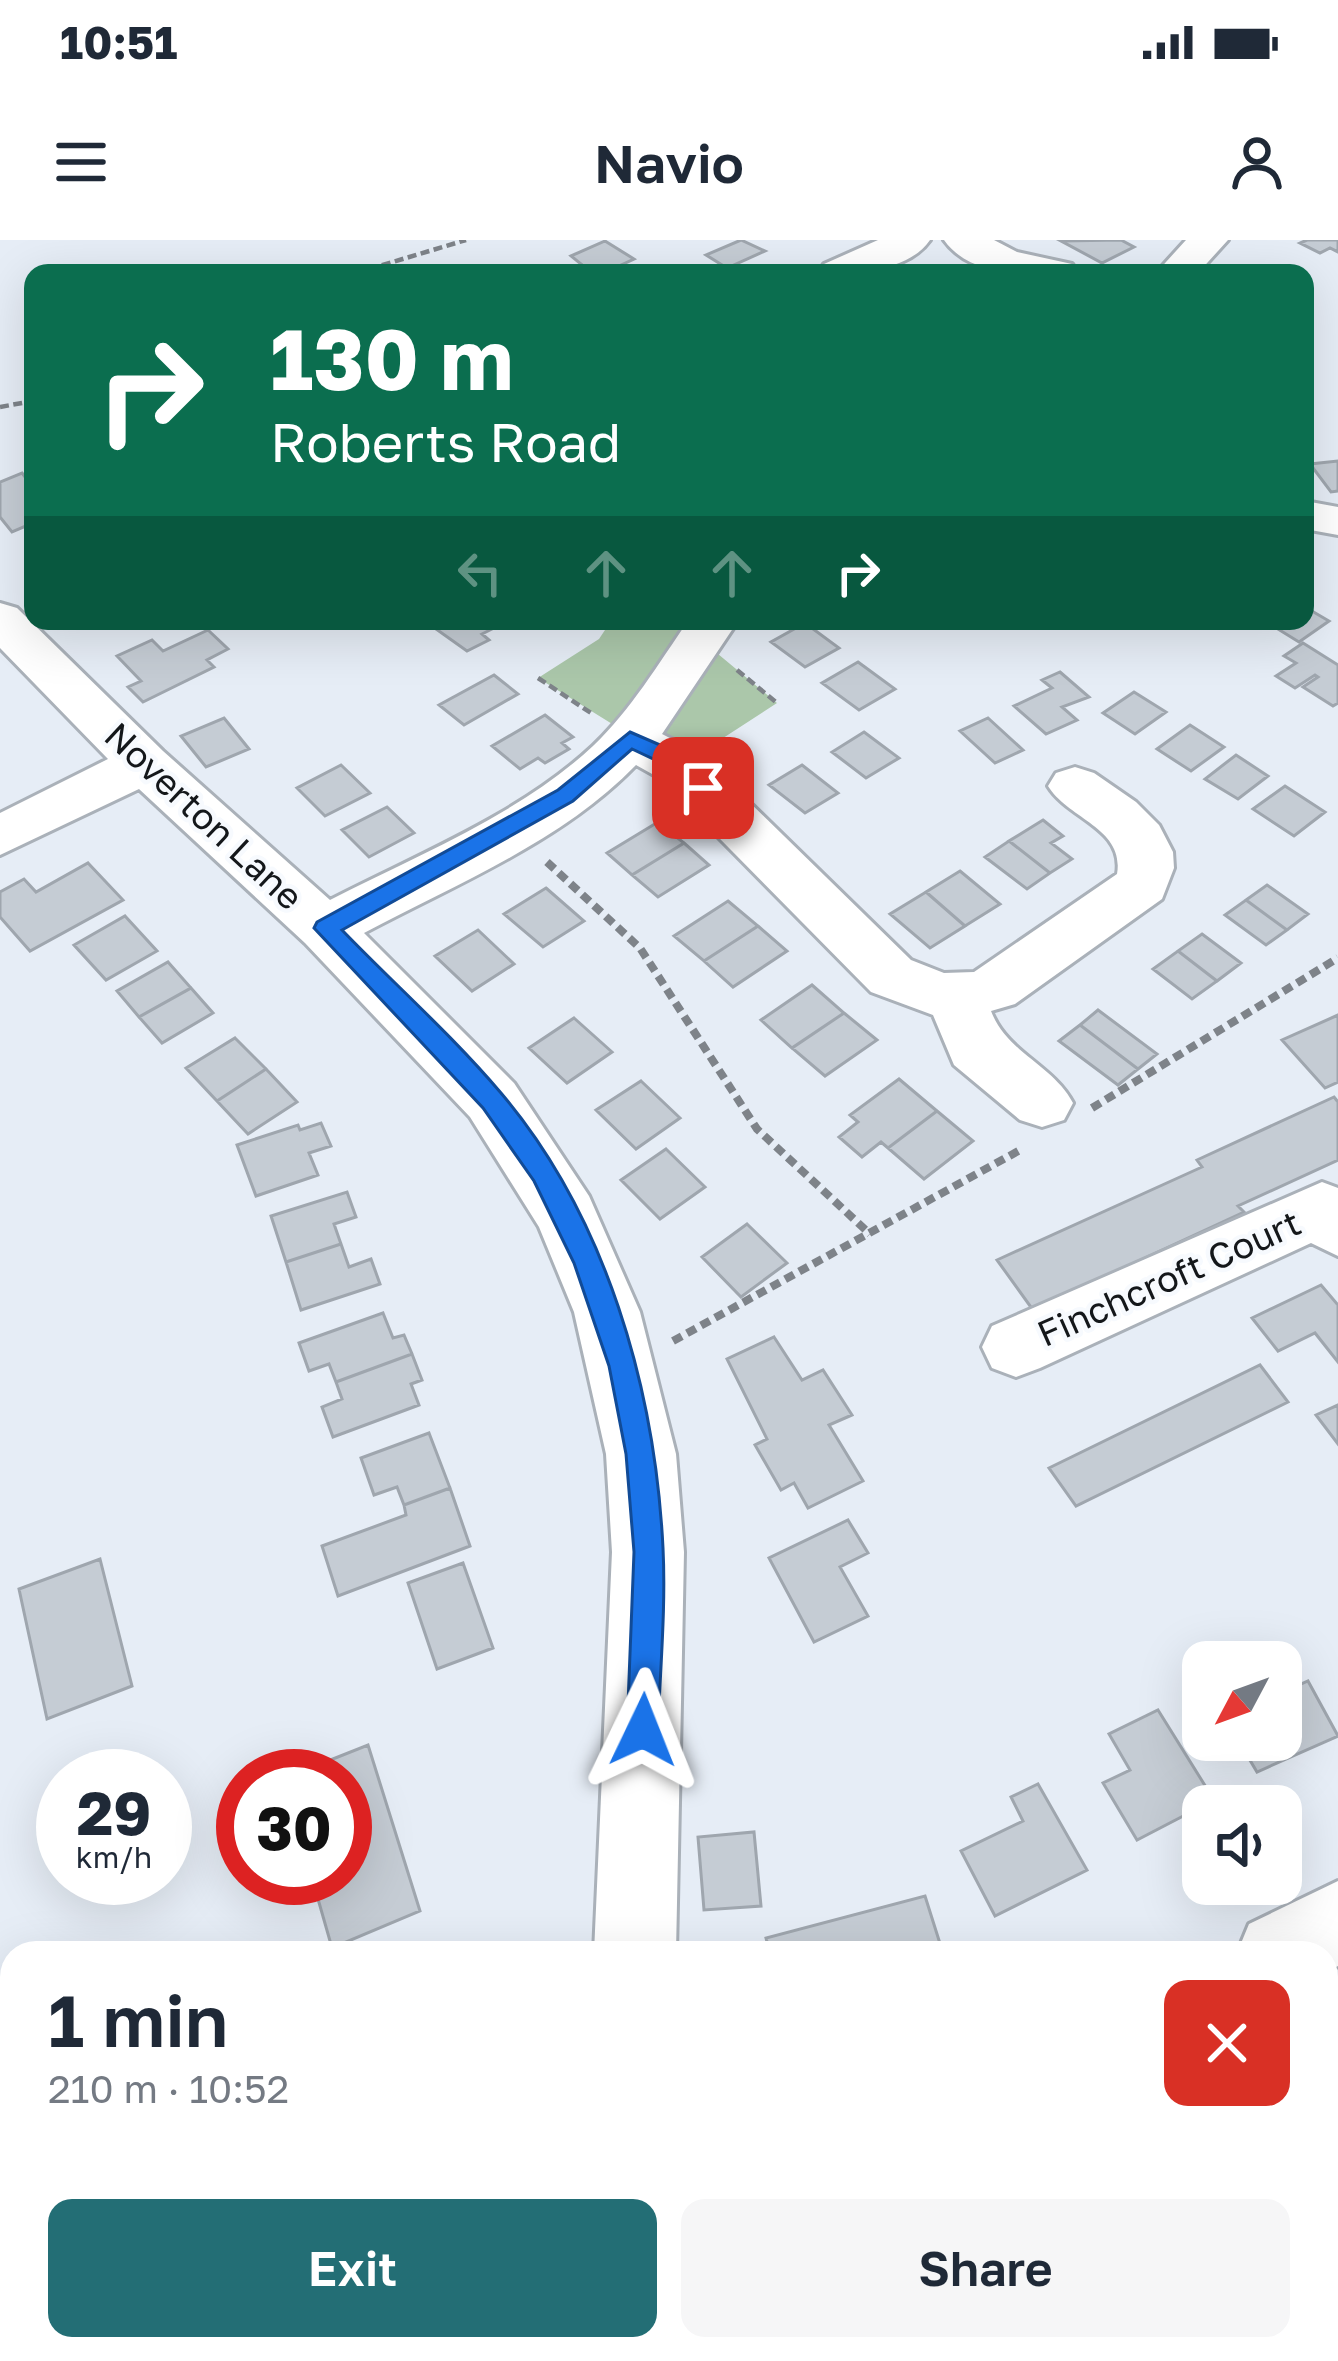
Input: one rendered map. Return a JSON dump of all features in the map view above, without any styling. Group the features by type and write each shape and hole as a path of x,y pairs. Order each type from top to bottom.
{"street":[{"path":"858,264 910,240"},
{"path":"964,240 1018,264"},
{"path":"1185,264 1208,240"},
{"name":"Noverton Lane","path":"0,619 144,764 326,928 492,1100 519,1136 580,1246 623,1366 641,1454 649,1552 635,1941"},
{"path":"326,928 510,827 590,777 630,739 706,630"},
{"path":"630,739 674,760 891,976 926,992 956,996 994,988 1142,886 1149,858 1145,844 1136,831 1075,785"},
{"path":"0,836 144,764"},
{"path":"956,996 975,1048 1052,1120"},
{"name":"Finchcroft Court","path":"1016,1347 1333,1213"},
{"path":"1301,1941 1338,1922"}],"path":[{"path":"386,264 466,240"},
{"path":"538,678 630,739"},
{"path":"510,827 640,948 757,1129 870,1234"},
{"path":"623,1366 870,1234 1052,1120 1338,958"}],"green space":[{"path":"605,630 706,630 700,639 777,703 680,766 538,678 599,639"}],"building":[{"path":"741,240 765,251 736,264 721,264 706,255"},
{"path":"1121,240 1134,247 1102,263 1061,241"},
{"path":"1338,240 1338,252 1330,248 1320,253 1300,243"},
{"path":"605,241 634,259 623,264 581,264 571,256"},
{"path":"1338,461 1338,491 1331,492 1314,464"},
{"path":"24,476 24,527 12,532 0,517 0,482"},
{"path":"1314,612 1329,621 1299,642 1280,630 1314,630"},
{"path":"208,630 228,649 207,660 214,667 143,702 128,687 141,681 117,656 152,640 163,651"},
{"path":"437,630 490,630 482,634 489,640 467,651"},
{"path":"792,630 815,630 839,648 805,667 771,642"},
{"path":"1303,643 1338,665 1338,703 1333,706 1303,687 1318,677 1315,675 1295,688 1276,676 1296,663 1284,656"},
{"path":"858,662 895,689 859,710 822,683"},
{"path":"1060,672 1089,697 1062,707 1077,720 1046,734 1014,706 1052,688 1042,680"},
{"path":"494,675 518,694 464,725 439,705"},
{"path":"1134,692 1166,712 1135,734 1103,713"},
{"path":"545,715 573,737 562,743 569,749 545,763 538,758 520,769 492,746"},
{"path":"224,718 249,749 206,767 181,736"},
{"path":"988,718 1023,750 995,763 960,731"},
{"path":"1190,725 1224,747 1191,771 1157,749"},
{"path":"864,732 899,758 866,778 832,752"},
{"path":"1236,755 1268,776 1238,799 1205,779"},
{"path":"341,765 370,793 325,816 297,788"},
{"path":"802,765 838,793 805,813 769,785"},
{"path":"1285,786 1325,812 1294,836 1253,809"},
{"path":"387,807 414,833 369,857 342,830"},
{"path":"1043,820 1063,836 1051,843 1072,859 1050,873 1009,841"},
{"path":"658,822 684,843 632,875 607,853"},
{"path":"1009,841 1050,873 1027,889 985,857"},
{"path":"684,843 709,865 658,897 632,875"},
{"path":"88,863 123,900 30,951 0,917 0,892 24,879 36,892"},
{"path":"960,871 1000,904 965,926 926,892"},
{"path":"1267,885 1308,914 1287,930 1246,900"},
{"path":"546,888 584,921 543,947 504,914"},
{"path":"926,892 965,926 930,948 890,914"},
{"path":"1246,900 1287,930 1266,945 1225,915"},
{"path":"728,901 758,926 704,961 674,936"},
{"path":"125,916 157,951 106,980 74,945"},
{"path":"758,926 787,951 733,987 704,961"},
{"path":"478,930 514,964 472,991 435,956"},
{"path":"1202,934 1241,963 1217,981 1178,951"},
{"path":"1178,951 1217,981 1192,999 1153,969"},
{"path":"168,962 191,988 139,1017 117,991"},
{"path":"812,985 844,1013 792,1048 761,1020"},
{"path":"191,988 213,1013 162,1043 139,1017"},
{"path":"1098,1010 1157,1054 1138,1069 1080,1025"},
{"path":"844,1013 877,1040 825,1076 792,1048"},
{"path":"1338,1015 1338,1082 1325,1088 1282,1040"},
{"path":"574,1018 612,1052 567,1083 529,1048"},
{"path":"1080,1025 1138,1069 1118,1085 1059,1041"},
{"path":"235,1038 266,1069 217,1101 186,1068"},
{"path":"266,1069 297,1102 248,1134 217,1101"},
{"path":"899,1079 937,1111 888,1148 881,1142 862,1157 839,1137 858,1122 850,1115"},
{"path":"641,1081 680,1118 636,1149 596,1110"},
{"path":"1334,1097 1338,1102 1338,1160 1238,1206 1244,1212 1033,1310 997,1260 1202,1167 1197,1160"},
{"path":"937,1111 973,1141 924,1179 888,1148"},
{"path":"321,1123 331,1146 309,1153 318,1175 256,1196 237,1145 298,1125 300,1130"},
{"path":"666,1149 705,1187 660,1219 621,1180"},
{"path":"347,1192 356,1217 334,1224 341,1244 286,1262 271,1216"},
{"path":"747,1224 787,1263 741,1297 702,1257"},
{"path":"341,1244 349,1267 371,1259 380,1284 301,1310 286,1262"},
{"path":"1321,1285 1338,1305 1338,1362 1315,1333 1278,1351 1252,1318"},
{"path":"383,1313 393,1338 404,1335 412,1354 336,1382 329,1364 309,1371 299,1343"},
{"path":"774,1337 802,1380 823,1370 852,1415 829,1425 863,1481 808,1508 794,1483 781,1490 755,1445 767,1439 727,1359"},
{"path":"412,1354 422,1380 411,1384 419,1405 333,1437 322,1407 342,1399 336,1382"},
{"path":"1260,1365 1288,1402 1076,1506 1049,1468"},
{"path":"1338,1405 1338,1444 1316,1415"},
{"path":"429,1433 450,1488 404,1505 397,1487 374,1495 361,1458"},
{"path":"450,1488 470,1546 338,1596 322,1546 406,1515 404,1505"},
{"path":"848,1520 868,1553 840,1567 868,1616 814,1642 769,1558"},
{"path":"100,1559 132,1686 47,1719 19,1589"},
{"path":"463,1563 493,1648 437,1669 408,1583"},
{"path":"1308,1681 1338,1736 1302,1752 1302,1684"},
{"path":"1158,1710 1182,1749 1182,1761 1190,1761 1205,1785 1182,1785 1182,1817 1137,1840 1103,1783 1130,1770 1109,1734"},
{"path":"372,1758 420,1911 349,1941 330,1941 320,1905 372,1905"},
{"path":"1250,1761 1282,1761 1257,1772"},
{"path":"1038,1784 1087,1870 995,1916 961,1851 1023,1821 1011,1797"},
{"path":"754,1832 761,1906 704,1910 698,1837"},
{"path":"925,1896 939,1941 767,1941"}],"route":[{"path":"643,1730 649,1552 641,1454 608,1312 566,1215 519,1136 492,1100 326,928 566,795 630,739 674,760 703,788"}]}
